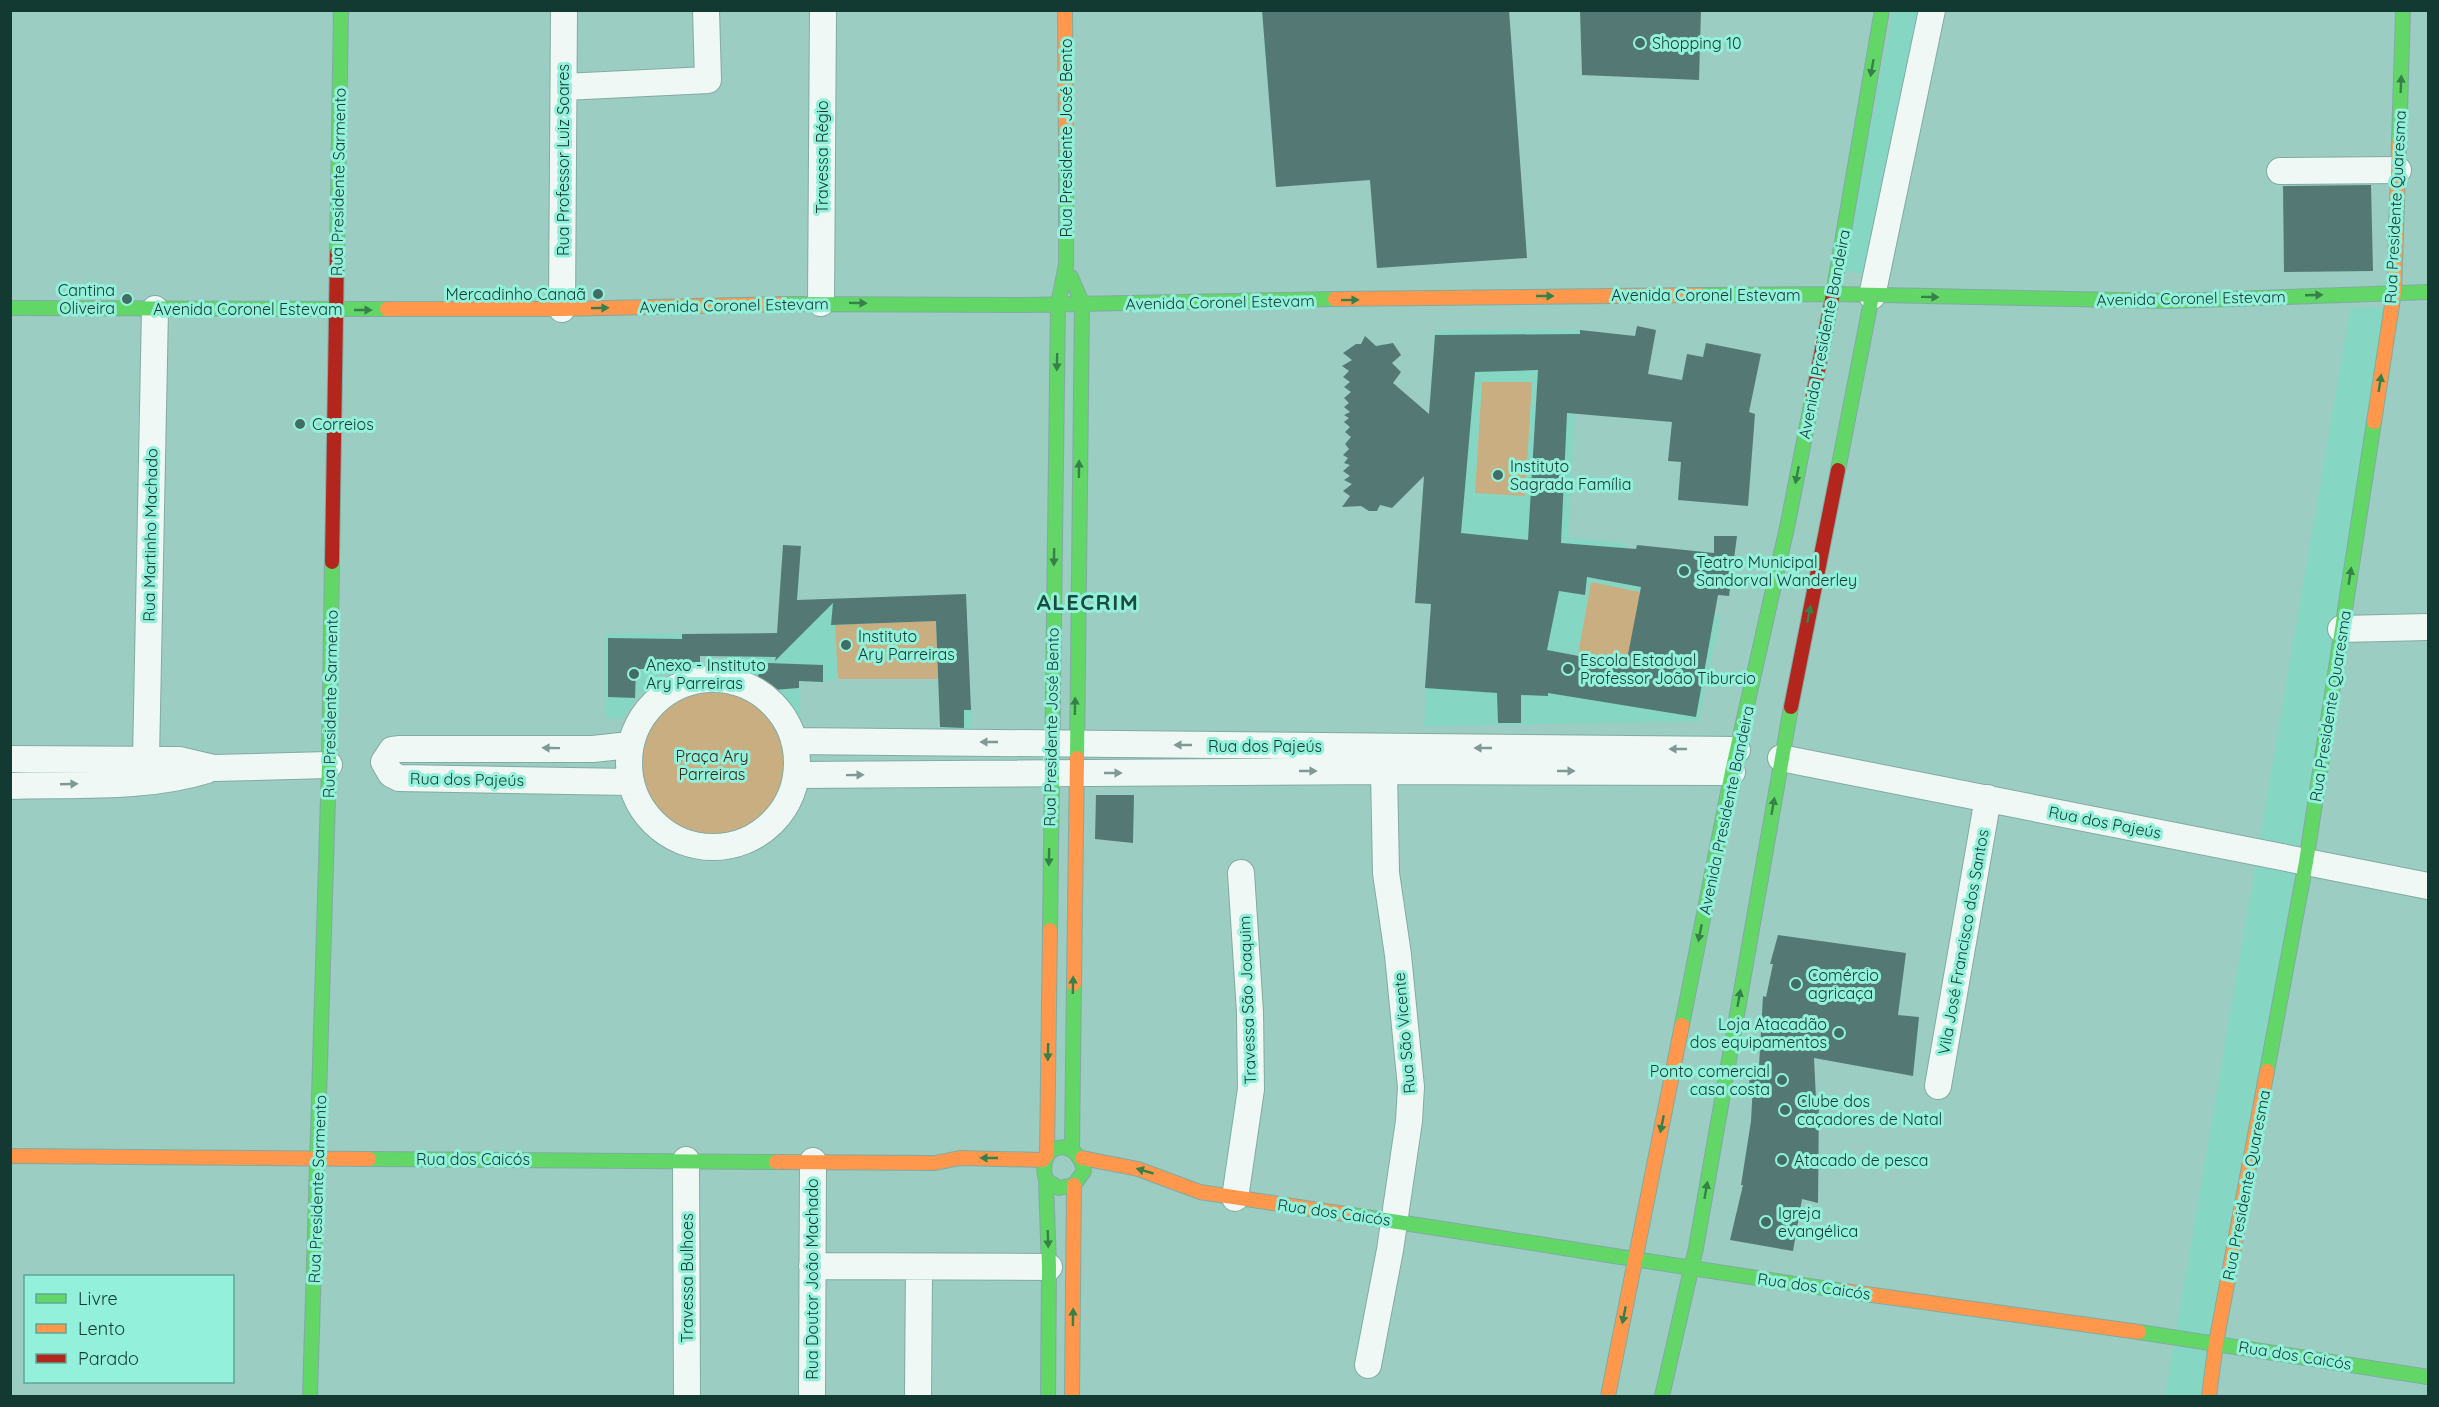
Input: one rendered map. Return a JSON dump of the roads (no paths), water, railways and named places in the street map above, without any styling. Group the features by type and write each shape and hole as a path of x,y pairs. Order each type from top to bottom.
{"street":[{"name":"Rua Presidente Sarmento","path":"310,1396 329,765 341,10"},
{"name":"Rua Professor Luiz Soares","path":"562,309 564,10"},
{"path":"564,87 708,80 706,10"},
{"name":"Travessa Régio","path":"821,303 823,10"},
{"name":"Rua Presidente José Bento","path":"1065,10 1066,265 1058,304 1054,512 1063,744 1075,773 1074,947 1077,1154"},
{"name":"Avenida Presidente Bandeira","path":"1608,1396 1734,761 1788,523 1833,294 1882,10"},
{"path":"1662,1396 1691,1269 1781,758 1872,296 1932,10"},
{"name":"Rua Presidente Quaresma","path":"2209,1396 2216,1343 2306,862 2394,292 2403,10"},
{"path":"2280,171 2398,170"},
{"name":"Rua Presidente José Bento","path":"1048,1396 1049,1267 1043,1169 1050,773 1063,744 1078,512 1082,303 1066,265"},
{"name":"Avenida Coronel Estevam","path":"10,308 562,309 821,303 1058,304 1531,296 1833,294 2170,301 2428,292"},
{"name":"Rua Martinho Machado","path":"146,760 154,309"},
{"path":"1054,512 1078,512"},
{"path":"2341,629 2428,627"},
{"path":"715,678 744,684 770,700 788,724 794,741 798,764 787,803 769,826 744,841 716,847 693,844 671,836 653,822 639,804 630,782 628,764 630,745 641,718 660,696 686,682 715,678"},
{"name":"Rua dos Pajeús","path":"794,741 1063,744 1734,761"},
{"name":"Rua dos Pajeús","path":"630,745 593,749 503,747 482,750 400,749 392,750 384,762 391,774 399,778 630,782"},
{"path":"593,749 597,780"},
{"path":"482,750 482,781"},
{"name":"Rua dos Pajeús","path":"1781,758 2428,886"},
{"path":"10,759 179,760 213,768 329,765"},
{"name":"Rua dos Pajeús","path":"796,775 1384,771 1734,761"},
{"path":"10,786 148,781 184,777 213,768"},
{"name":"Rua São Vicente","path":"1368,1365 1394,1220 1409,1122 1411,1087 1398,955 1386,873 1384,771"},
{"name":"Vila José Francisco dos Santos","path":"1938,1086 1988,798"},
{"name":"Travessa São Joaquim","path":"1235,1198 1251,1089 1250,1012 1241,873"},
{"path":"1048,948 1074,947"},
{"path":"1072,1396 1084,1171 1077,1154 1058,1147 1043,1169 1059,1188 1082,1182"},
{"name":"Rua dos Caicós","path":"1077,1154 1138,1169 1200,1192"},
{"name":"Rua dos Caicós","path":"10,1156 935,1163 986,1173"},
{"name":"Rua dos Caicós","path":"935,1163 960,1158 986,1158 1043,1169"},
{"name":"Travessa Bulhoes","path":"687,1160 687,1396"},
{"name":"Rua Doutor Joâo Machado","path":"812,1396 813,1161"},
{"name":"Rua dos Caicós","path":"1164,1194 1200,1192 1394,1220 1636,1258 1691,1269 2216,1343 2428,1377"},
{"path":"812,1266 1049,1267"},
{"path":"918,1396 919,1267"},
{"path":"1048,1357 1073,1357"}],"place":[{"name":"Shopping 10","path":"1640,43"},
{"name":"Mercadinho Canaã","path":"598,294"},
{"name":"Cantina Oliveira","path":"127,299"},
{"name":"Correios","path":"300,424"},
{"name":"Instituto Sagrada Família","path":"1498,475"},
{"name":"Teatro Municipal Sandorval Wanderley","path":"1684,571"},
{"name":"Instituto Ary Parreiras","path":"846,645"},
{"name":"Escola Estadual Professor João Tiburcio","path":"1568,669"},
{"name":"Anexo - Instituto Ary Parreiras","path":"634,674"},
{"name":"Comércio agricaça","path":"1796,984"},
{"name":"Loja Atacadão dos equipamentos","path":"1839,1033"},
{"name":"Ponto comercial casa costa","path":"1782,1080"},
{"name":"Clube dos caçadores de Natal","path":"1785,1110"},
{"name":"Atacado de pesca","path":"1782,1160"},
{"name":"Igreja evangélica","path":"1766,1222"}],"district":[{"name":"ALECRIM","path":"1088,602"}],"park label":[{"name":"Praça Ary Parreiras","path":"712,765"}]}
